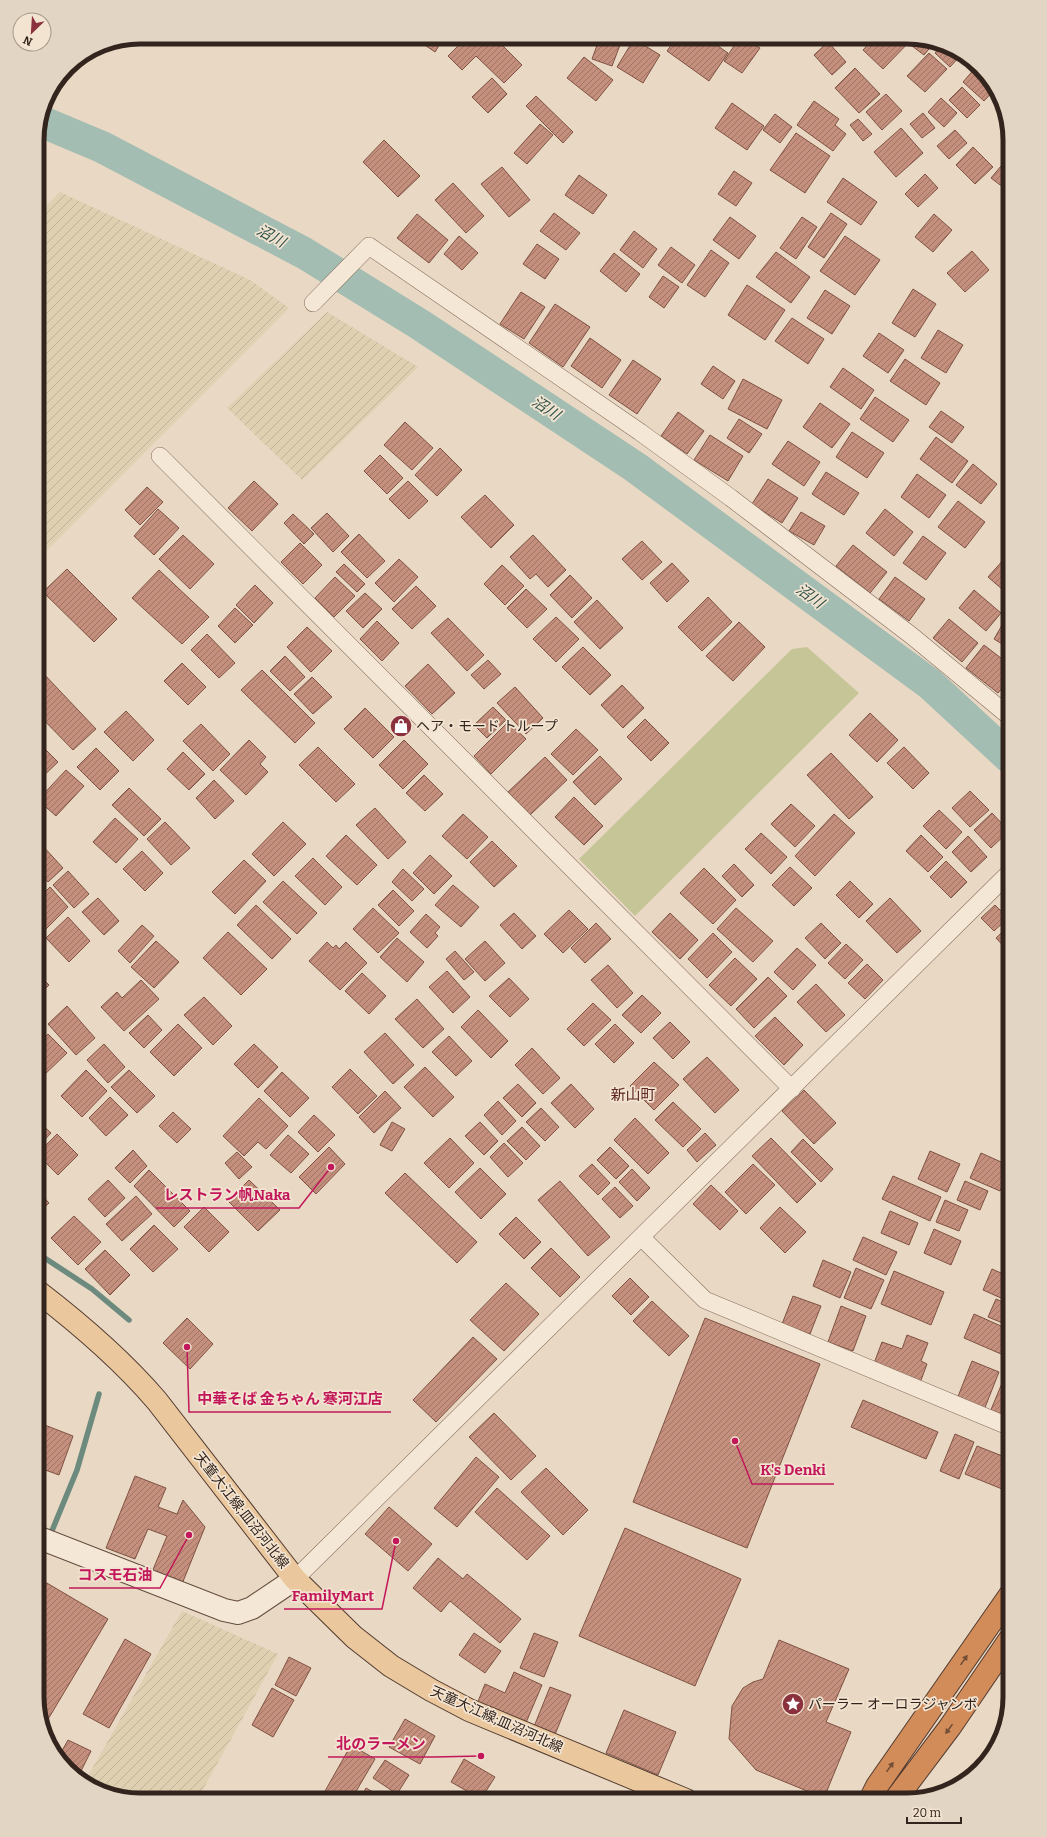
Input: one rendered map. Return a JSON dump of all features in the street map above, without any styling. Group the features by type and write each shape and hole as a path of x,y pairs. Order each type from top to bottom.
{"highway":[{"path":"874,1793 1003,1605"},
{"path":"900,1793 950,1727 1003,1649"}],"main road":[{"name":"天童大江線;皿沼河北線","path":"44,1296 79,1324 134,1374 157,1401 295,1579 354,1637 391,1666 430,1690 469,1710 669,1793"}],"street":[{"path":"313,303 369,246 640,432 713,485 912,636 1003,710"},
{"path":"160,456 792,1089"},
{"path":"44,1540 224,1610 238,1613 252,1608 295,1579 1003,879"},
{"path":"641,1237 705,1300 1003,1424"}],"shaded area":[{"path":"60,192 250,280 289,308 44,553 44,208"},
{"path":"327,312 418,367 302,480 227,408"},
{"path":"182,1611 278,1654 201,1793 134,1793 109,1788 87,1777"}],"green space":[{"path":"807,647 859,693 635,916 579,859 792,649"}],"building":[{"path":"423,44 440,44 435,52"},
{"path":"460,44 501,44 522,65 504,83 476,56 462,70 448,56"},
{"path":"597,44 620,44 612,66 592,59"},
{"path":"631,44 642,44 660,55 643,83 617,67"},
{"path":"672,44 715,44 728,53 709,81 667,51"},
{"path":"735,44 754,44 760,48 742,73 724,61"},
{"path":"826,44 830,44 846,62 832,75 814,55"},
{"path":"869,44 907,44 883,69 863,50"},
{"path":"914,44 930,47 924,55 912,46"},
{"path":"938,49 958,59 950,67 935,53"},
{"path":"929,53 947,69 925,92 907,76"},
{"path":"584,57 613,80 596,101 567,78"},
{"path":"855,68 880,94 859,113 835,88"},
{"path":"973,71 991,93 984,101 963,82"},
{"path":"492,78 507,94 488,113 472,97"},
{"path":"962,87 980,105 967,118 949,100"},
{"path":"886,94 902,111 882,130 866,112"},
{"path":"536,96 573,132 563,143 526,106"},
{"path":"941,98 957,113 944,127 928,112"},
{"path":"814,101 839,119 835,125 846,134 833,151 797,125"},
{"path":"732,103 764,126 747,150 715,128"},
{"path":"923,113 935,128 922,138 910,124"},
{"path":"775,114 792,127 780,143 763,130"},
{"path":"858,119 872,134 863,141 850,125"},
{"path":"540,124 553,135 527,164 514,153"},
{"path":"901,128 923,153 896,177 874,152"},
{"path":"955,130 967,143 949,159 937,146"},
{"path":"796,133 830,156 805,193 770,170"},
{"path":"384,140 420,176 398,197 363,162"},
{"path":"973,147 993,167 975,184 956,165"},
{"path":"1001,166 1003,168 1003,187 991,178"},
{"path":"502,167 530,200 509,217 481,184"},
{"path":"734,171 752,183 736,206 718,194"},
{"path":"925,174 938,188 918,207 905,194"},
{"path":"579,175 607,195 593,214 565,195"},
{"path":"843,178 877,202 861,225 827,202"},
{"path":"453,183 484,216 466,233 435,200"},
{"path":"554,213 580,233 566,250 540,231"},
{"path":"831,213 847,224 824,258 808,247"},
{"path":"417,214 448,240 429,263 397,238"},
{"path":"934,214 952,230 933,252 915,237"},
{"path":"730,217 756,236 739,259 713,240"},
{"path":"802,217 817,227 796,259 780,248"},
{"path":"634,231 657,249 643,268 620,250"},
{"path":"459,236 478,253 462,270 444,254"},
{"path":"845,236 880,260 855,295 820,271"},
{"path":"537,244 559,259 545,279 523,264"},
{"path":"671,247 695,265 682,283 658,265"},
{"path":"711,250 729,263 705,297 687,285"},
{"path":"972,251 989,270 965,292 947,273"},
{"path":"776,252 810,277 791,303 756,277"},
{"path":"614,253 640,274 626,292 600,271"},
{"path":"663,276 679,287 664,308 649,297"},
{"path":"747,285 785,310 765,340 728,315"},
{"path":"913,289 936,304 915,337 892,323"},
{"path":"825,290 850,306 832,334 807,318"},
{"path":"521,292 545,307 524,339 500,324"},
{"path":"555,304 590,327 563,367 529,343"},
{"path":"792,318 824,339 808,364 775,341"},
{"path":"938,330 963,345 946,373 921,358"},
{"path":"879,333 904,350 888,373 863,356"},
{"path":"590,338 621,360 602,388 571,366"},
{"path":"905,359 940,383 926,405 890,381"},
{"path":"633,360 661,379 637,414 609,395"},
{"path":"713,366 735,381 723,399 701,384"},
{"path":"843,368 874,390 861,409 830,387"},
{"path":"743,379 782,400 767,429 728,409"},
{"path":"875,397 909,420 893,442 860,419"},
{"path":"820,403 850,424 832,448 803,427"},
{"path":"941,411 964,427 952,443 929,427"},
{"path":"678,412 704,431 687,454 661,436"},
{"path":"739,419 762,434 749,453 727,438"},
{"path":"405,422 433,448 412,470 384,445"},
{"path":"852,432 884,453 867,478 836,457"},
{"path":"710,435 743,456 728,481 694,460"},
{"path":"936,437 968,461 952,483 920,459"},
{"path":"788,441 820,462 804,486 772,464"},
{"path":"440,448 462,470 437,496 415,475"},
{"path":"380,455 403,478 387,494 364,471"},
{"path":"973,464 997,484 981,504 956,485"},
{"path":"826,472 859,493 844,515 812,494"},
{"path":"917,474 946,495 929,518 901,497"},
{"path":"768,479 798,498 782,523 752,504"},
{"path":"254,481 278,504 252,531 228,508"},
{"path":"408,481 428,501 409,519 389,499"},
{"path":"147,487 163,502 140,525 125,510"},
{"path":"485,495 514,525 491,548 461,517"},
{"path":"958,501 985,522 965,548 938,527"},
{"path":"158,509 179,528 154,555 134,536"},
{"path":"885,509 913,532 894,556 866,533"},
{"path":"801,512 825,526 814,545 789,531"},
{"path":"327,513 349,536 333,552 311,528"},
{"path":"293,514 314,534 304,544 284,523"},
{"path":"359,534 385,561 367,578 341,552"},
{"path":"183,535 214,564 190,589 159,559"},
{"path":"533,535 566,570 548,587 536,574 530,579 510,557"},
{"path":"923,536 946,553 926,580 903,563"},
{"path":"642,541 662,562 642,580 622,559"},
{"path":"300,543 322,565 303,584 281,562"},
{"path":"853,545 887,572 870,593 836,566"},
{"path":"399,559 418,577 394,602 375,583"},
{"path":"1003,560 1003,590 988,577"},
{"path":"672,563 689,581 667,602 650,583"},
{"path":"344,564 365,584 357,592 336,572"},
{"path":"502,565 524,586 505,605 484,584"},
{"path":"67,569 117,619 94,642 44,593 44,591"},
{"path":"159,570 209,617 182,644 132,598"},
{"path":"570,575 592,598 572,618 550,595"},
{"path":"335,577 355,596 334,617 315,598"},
{"path":"895,577 925,599 909,621 879,599"},
{"path":"255,585 273,603 254,623 236,605"},
{"path":"416,586 436,606 412,629 392,609"},
{"path":"526,589 547,609 527,628 507,608"},
{"path":"974,590 1001,613 986,631 959,608"},
{"path":"365,593 382,609 363,628 346,611"},
{"path":"708,597 732,622 702,651 678,627"},
{"path":"597,600 623,628 600,649 574,622"},
{"path":"235,608 253,625 235,643 218,626"},
{"path":"556,617 579,639 556,662 533,639"},
{"path":"448,618 484,655 467,671 431,633"},
{"path":"949,619 978,643 962,662 933,638"},
{"path":"377,621 399,643 382,661 360,639"},
{"path":"739,622 765,647 733,681 706,656"},
{"path":"1003,623 1003,645 994,639"},
{"path":"307,627 332,651 311,672 287,647"},
{"path":"207,634 235,663 219,678 191,650"},
{"path":"984,645 1003,660 1003,687 998,693 966,668"},
{"path":"583,647 611,675 590,695 562,667"},
{"path":"285,656 305,677 290,691 270,671"},
{"path":"488,660 501,674 484,689 471,675"},
{"path":"182,663 206,687 188,705 164,681"},
{"path":"428,664 455,693 432,714 405,686"},
{"path":"262,670 315,723 295,743 241,690"},
{"path":"44,674 96,729 73,750 44,720"},
{"path":"312,677 332,697 313,714 294,694"},
{"path":"622,685 644,708 623,728 601,705"},
{"path":"515,687 543,718 526,734 497,703"},
{"path":"493,707 506,720 487,738 474,725"},
{"path":"365,708 394,737 373,758 344,729"},
{"path":"126,711 154,740 133,761 104,732"},
{"path":"870,713 898,740 877,762 849,735"},
{"path":"645,719 669,743 651,761 627,737"},
{"path":"508,722 526,739 491,774 474,756"},
{"path":"201,724 230,754 213,771 183,741"},
{"path":"576,729 598,750 573,775 551,754"},
{"path":"249,740 266,757 260,764 268,772 246,795 220,770"},
{"path":"404,740 428,764 403,789 379,765"},
{"path":"318,747 355,784 336,802 299,765"},
{"path":"904,747 929,773 913,789 887,763"},
{"path":"44,748 58,762 44,775"},
{"path":"96,748 119,771 100,790 77,767"},
{"path":"183,752 205,774 189,790 167,769"},
{"path":"831,753 873,797 849,819 807,775"},
{"path":"600,756 622,779 595,805 573,782"},
{"path":"545,757 567,780 530,815 508,792"},
{"path":"66,770 84,786 56,816 44,805 44,794"},
{"path":"424,775 443,794 425,811 406,793"},
{"path":"214,780 234,801 215,819 196,798"},
{"path":"129,788 161,819 144,836 112,805"},
{"path":"970,791 989,810 970,827 952,808"},
{"path":"574,797 603,826 584,845 555,817"},
{"path":"791,804 815,826 795,847 771,824"},
{"path":"375,808 406,842 388,859 356,825"},
{"path":"939,810 962,832 946,849 923,826"},
{"path":"992,813 1003,825 1003,837 991,848 974,830"},
{"path":"463,814 488,837 467,859 442,836"},
{"path":"834,814 855,833 815,876 795,856"},
{"path":"115,818 138,839 116,863 93,842"},
{"path":"165,822 190,848 171,865 147,839"},
{"path":"283,822 306,844 274,876 252,854"},
{"path":"761,833 787,857 771,874 745,849"},
{"path":"346,835 377,865 357,885 326,856"},
{"path":"921,835 943,857 928,872 906,851"},
{"path":"968,836 987,857 971,872 952,852"},
{"path":"492,841 517,866 494,887 470,862"},
{"path":"44,847 63,868 48,882 44,878"},
{"path":"142,851 163,873 145,891 123,869"},
{"path":"430,855 452,876 434,894 413,873"},
{"path":"313,858 342,887 325,905 295,876"},
{"path":"244,860 266,881 235,914 212,892"},
{"path":"946,861 967,882 951,898 930,877"},
{"path":"734,864 754,885 742,897 722,876"},
{"path":"790,867 812,888 794,906 772,885"},
{"path":"704,868 736,900 713,924 680,893"},
{"path":"403,869 424,889 412,901 392,882"},
{"path":"68,871 89,894 74,908 53,885"},
{"path":"283,881 317,913 297,934 263,902"},
{"path":"850,881 873,904 859,918 836,895"},
{"path":"453,885 479,907 461,927 435,905"},
{"path":"50,887 68,907 44,931 44,893"},
{"path":"393,890 414,911 399,926 378,905"},
{"path":"98,898 119,921 104,935 82,912"},
{"path":"890,898 921,931 897,953 866,921"},
{"path":"256,905 291,939 272,959 237,925"},
{"path":"995,905 1003,913 1003,923 994,931 981,918"},
{"path":"373,908 399,933 378,953 353,929"},
{"path":"736,908 773,941 753,962 717,929"},
{"path":"569,910 588,929 563,953 544,934"},
{"path":"514,913 536,936 522,949 500,925"},
{"path":"670,913 698,940 680,959 652,932"},
{"path":"426,914 440,927 435,933 438,936 427,948 410,932"},
{"path":"68,917 90,941 69,962 46,938"},
{"path":"596,923 611,939 585,963 571,948"},
{"path":"821,923 841,943 825,959 805,938"},
{"path":"142,925 154,936 130,963 118,951"},
{"path":"228,932 267,969 241,995 203,958"},
{"path":"1003,932 1003,946 996,938"},
{"path":"713,933 732,952 707,978 688,959"},
{"path":"397,938 424,962 407,982 380,957"},
{"path":"156,941 179,962 154,988 131,967"},
{"path":"485,941 505,963 485,981 465,959"},
{"path":"327,942 333,948 336,945 339,949 346,942 367,963 340,990 309,961"},
{"path":"846,944 863,960 845,979 828,963"},
{"path":"797,948 816,965 793,990 774,972"},
{"path":"455,951 474,972 464,980 446,959"},
{"path":"735,958 757,979 731,1006 709,985"},
{"path":"867,964 883,980 865,999 848,983"},
{"path":"608,965 633,993 617,1008 591,980"},
{"path":"447,971 470,997 453,1013 429,987"},
{"path":"362,973 386,996 369,1014 345,991"},
{"path":"768,977 787,996 754,1028 736,1009"},
{"path":"509,978 529,999 510,1017 489,996"},
{"path":"44,980 49,985 44,990"},
{"path":"141,980 159,999 124,1031 101,1007 117,992 122,998"},
{"path":"816,984 845,1015 826,1032 797,1002"},
{"path":"642,995 661,1013 641,1033 622,1015"},
{"path":"204,997 232,1026 213,1045 184,1015"},
{"path":"417,999 444,1029 423,1048 395,1019"},
{"path":"593,1003 611,1020 584,1046 567,1029"},
{"path":"67,1006 95,1038 76,1055 48,1024"},
{"path":"478,1010 508,1041 491,1058 461,1027"},
{"path":"148,1015 162,1030 144,1048 129,1033"},
{"path":"775,1017 803,1045 784,1065 755,1036"},
{"path":"670,1022 690,1042 673,1059 653,1038"},
{"path":"178,1024 202,1048 174,1076 150,1052"},
{"path":"615,1024 634,1043 614,1063 595,1044"},
{"path":"385,1033 414,1065 393,1084 364,1052"},
{"path":"48,1034 67,1053 44,1075 44,1038"},
{"path":"449,1036 472,1061 456,1076 432,1052"},
{"path":"104,1044 125,1067 108,1083 87,1060"},
{"path":"254,1044 278,1067 258,1088 234,1064"},
{"path":"532,1048 560,1078 543,1094 515,1065"},
{"path":"707,1057 739,1090 715,1113 683,1079"},
{"path":"654,1062 679,1085 654,1110 630,1086"},
{"path":"425,1067 454,1097 433,1117 404,1087"},
{"path":"350,1069 377,1096 358,1114 332,1087"},
{"path":"86,1070 107,1091 82,1117 61,1096"},
{"path":"129,1070 155,1096 137,1113 111,1087"},
{"path":"282,1072 309,1098 290,1117 264,1091"},
{"path":"518,1084 536,1103 522,1117 503,1098"},
{"path":"571,1084 594,1109 575,1128 551,1103"},
{"path":"804,1090 836,1123 814,1144 782,1111"},
{"path":"385,1091 401,1108 374,1133 359,1117"},
{"path":"110,1097 128,1115 106,1136 89,1118"},
{"path":"259,1098 288,1126 266,1149 258,1142 244,1156 223,1136"},
{"path":"498,1101 516,1121 502,1135 484,1115"},
{"path":"673,1102 701,1129 683,1147 655,1120"},
{"path":"541,1108 559,1127 545,1141 526,1122"},
{"path":"173,1112 191,1129 177,1143 159,1126"},
{"path":"314,1115 335,1135 318,1152 298,1132"},
{"path":"635,1118 669,1153 648,1174 614,1140"},
{"path":"392,1122 405,1129 392,1151 380,1145"},
{"path":"480,1122 498,1141 484,1155 465,1136"},
{"path":"44,1126 51,1133 44,1140"},
{"path":"522,1127 540,1146 526,1160 507,1141"},
{"path":"705,1133 716,1145 697,1162 687,1150"},
{"path":"57,1134 78,1155 58,1175 44,1161 44,1147"},
{"path":"288,1135 309,1154 291,1173 270,1155"},
{"path":"450,1138 474,1163 449,1188 424,1163"},
{"path":"771,1138 816,1184 797,1203 752,1156"},
{"path":"803,1139 833,1169 821,1182 791,1152"},
{"path":"504,1143 523,1163 508,1177 490,1157"},
{"path":"329,1147 345,1164 316,1194 299,1177"},
{"path":"610,1147 629,1166 616,1179 597,1160"},
{"path":"133,1150 147,1166 130,1183 115,1168"},
{"path":"930,1151 960,1164 947,1192 918,1179"},
{"path":"237,1152 252,1167 239,1179 225,1163"},
{"path":"981,1153 1003,1163 1003,1184 1000,1191 970,1178"},
{"path":"592,1164 610,1183 598,1195 579,1176"},
{"path":"753,1164 775,1185 746,1214 725,1192"},
{"path":"480,1168 506,1194 481,1219 455,1192"},
{"path":"632,1169 650,1188 637,1201 619,1182"},
{"path":"149,1170 190,1211 174,1227 134,1186"},
{"path":"405,1173 477,1242 457,1263 385,1193"},
{"path":"893,1176 941,1197 930,1221 882,1199"},
{"path":"108,1180 125,1198 105,1217 88,1199"},
{"path":"249,1180 280,1210 258,1231 228,1201"},
{"path":"560,1181 610,1237 588,1256 538,1200"},
{"path":"965,1181 988,1191 980,1210 957,1200"},
{"path":"711,1185 738,1211 720,1230 693,1204"},
{"path":"615,1187 633,1206 620,1218 602,1199"},
{"path":"136,1196 152,1214 122,1241 106,1224"},
{"path":"44,1198 49,1203 44,1208"},
{"path":"945,1200 968,1210 959,1231 936,1222"},
{"path":"204,1207 229,1232 209,1252 184,1227"},
{"path":"780,1207 806,1232 785,1253 760,1228"},
{"path":"890,1211 918,1223 909,1245 881,1233"},
{"path":"74,1216 101,1242 78,1265 51,1238"},
{"path":"516,1217 541,1242 524,1259 499,1234"},
{"path":"154,1225 178,1249 153,1272 130,1249"},
{"path":"934,1229 961,1241 951,1265 924,1253"},
{"path":"863,1237 897,1252 886,1275 853,1260"},
{"path":"551,1248 580,1277 560,1297 531,1268"},
{"path":"105,1250 130,1275 110,1295 85,1269"},
{"path":"823,1260 851,1272 840,1298 813,1286"},
{"path":"856,1268 884,1280 871,1309 844,1298"},
{"path":"992,1269 1003,1274 1003,1299 983,1290"},
{"path":"894,1271 944,1292 931,1325 881,1304"},
{"path":"630,1278 649,1297 631,1315 612,1296"},
{"path":"506,1283 539,1314 504,1351 470,1320"},
{"path":"793,1296 821,1306 810,1334 782,1324"},
{"path":"996,1299 1003,1302 1003,1323 988,1317"},
{"path":"652,1301 689,1336 669,1356 633,1321"},
{"path":"841,1306 866,1316 853,1351 828,1342"},
{"path":"974,1314 1003,1327 1003,1355 964,1338"},
{"path":"187,1318 213,1344 190,1369 163,1343"},
{"path":"705,1318 820,1364 747,1548 633,1502"},
{"path":"907,1335 928,1343 921,1361 927,1364 920,1383 873,1366 882,1342 902,1349"},
{"path":"473,1337 497,1359 436,1422 413,1400"},
{"path":"972,1361 999,1372 984,1410 957,1399"},
{"path":"1003,1381 1003,1417 990,1412"},
{"path":"863,1400 938,1432 926,1459 851,1427"},
{"path":"494,1413 536,1456 511,1480 469,1437"},
{"path":"44,1425 73,1436 59,1475 44,1470"},
{"path":"955,1434 974,1442 959,1479 940,1471"},
{"path":"977,1446 1003,1456 1003,1489 965,1474"},
{"path":"476,1457 499,1477 457,1527 434,1508"},
{"path":"546,1468 588,1510 563,1535 521,1492"},
{"path":"135,1476 166,1488 158,1507 177,1514 183,1500 205,1527 182,1584 152,1572 167,1536 148,1529 135,1559 106,1548"},
{"path":"497,1488 550,1536 527,1560 475,1512"},
{"path":"389,1507 432,1544 408,1571 365,1534"},
{"path":"625,1528 741,1579 695,1686 579,1636"},
{"path":"438,1558 463,1579 467,1574 521,1619 500,1643 450,1601 441,1612 413,1588"},
{"path":"44,1581 108,1619 47,1721 44,1703"},
{"path":"474,1633 501,1651 485,1673 459,1655"},
{"path":"534,1633 558,1642 544,1677 520,1668"},
{"path":"125,1639 151,1654 109,1728 83,1714"},
{"path":"779,1640 849,1669 826,1722 851,1732 826,1793 812,1793 756,1770 729,1739 732,1706 743,1688 753,1682 763,1679"},
{"path":"289,1657 311,1668 296,1696 275,1685"},
{"path":"514,1672 542,1685 525,1725 477,1704 485,1684 505,1693"},
{"path":"550,1687 571,1695 554,1737 533,1729"},
{"path":"272,1688 294,1700 273,1737 252,1725"},
{"path":"624,1710 676,1732 658,1775 606,1753"},
{"path":"405,1719 435,1736 420,1764 389,1747"},
{"path":"68,1740 91,1751 81,1772 61,1752"},
{"path":"351,1745 375,1759 355,1793 324,1793"},
{"path":"464,1759 495,1777 485,1793 470,1793 451,1782"},
{"path":"385,1760 409,1775 398,1793 373,1778"},
{"path":"366,1788 375,1793 364,1793"}],"waterway":[{"name":"沼川","path":"46,123 102,147 304,253 419,324 635,467 930,684 1003,752"},
{"path":"44,1258 92,1289 129,1320"},
{"path":"49,1538 77,1470 99,1394"}],"place":[{"name":"ヘア・モード トループ","path":"401,726"},
{"name":"レストラン帆Naka","path":"331,1167"},
{"name":"中華そば 金ちゃん 寒河江店","path":"187,1347"},
{"name":"K's Denki","path":"735,1441"},
{"name":"コスモ石油","path":"189,1535"},
{"name":"FamilyMart","path":"396,1541"},
{"name":"パーラー オーロラジャンボ","path":"793,1704"},
{"name":"北のラーメン","path":"481,1756"}],"district":[{"name":"新山町","path":"633,1095"}]}
